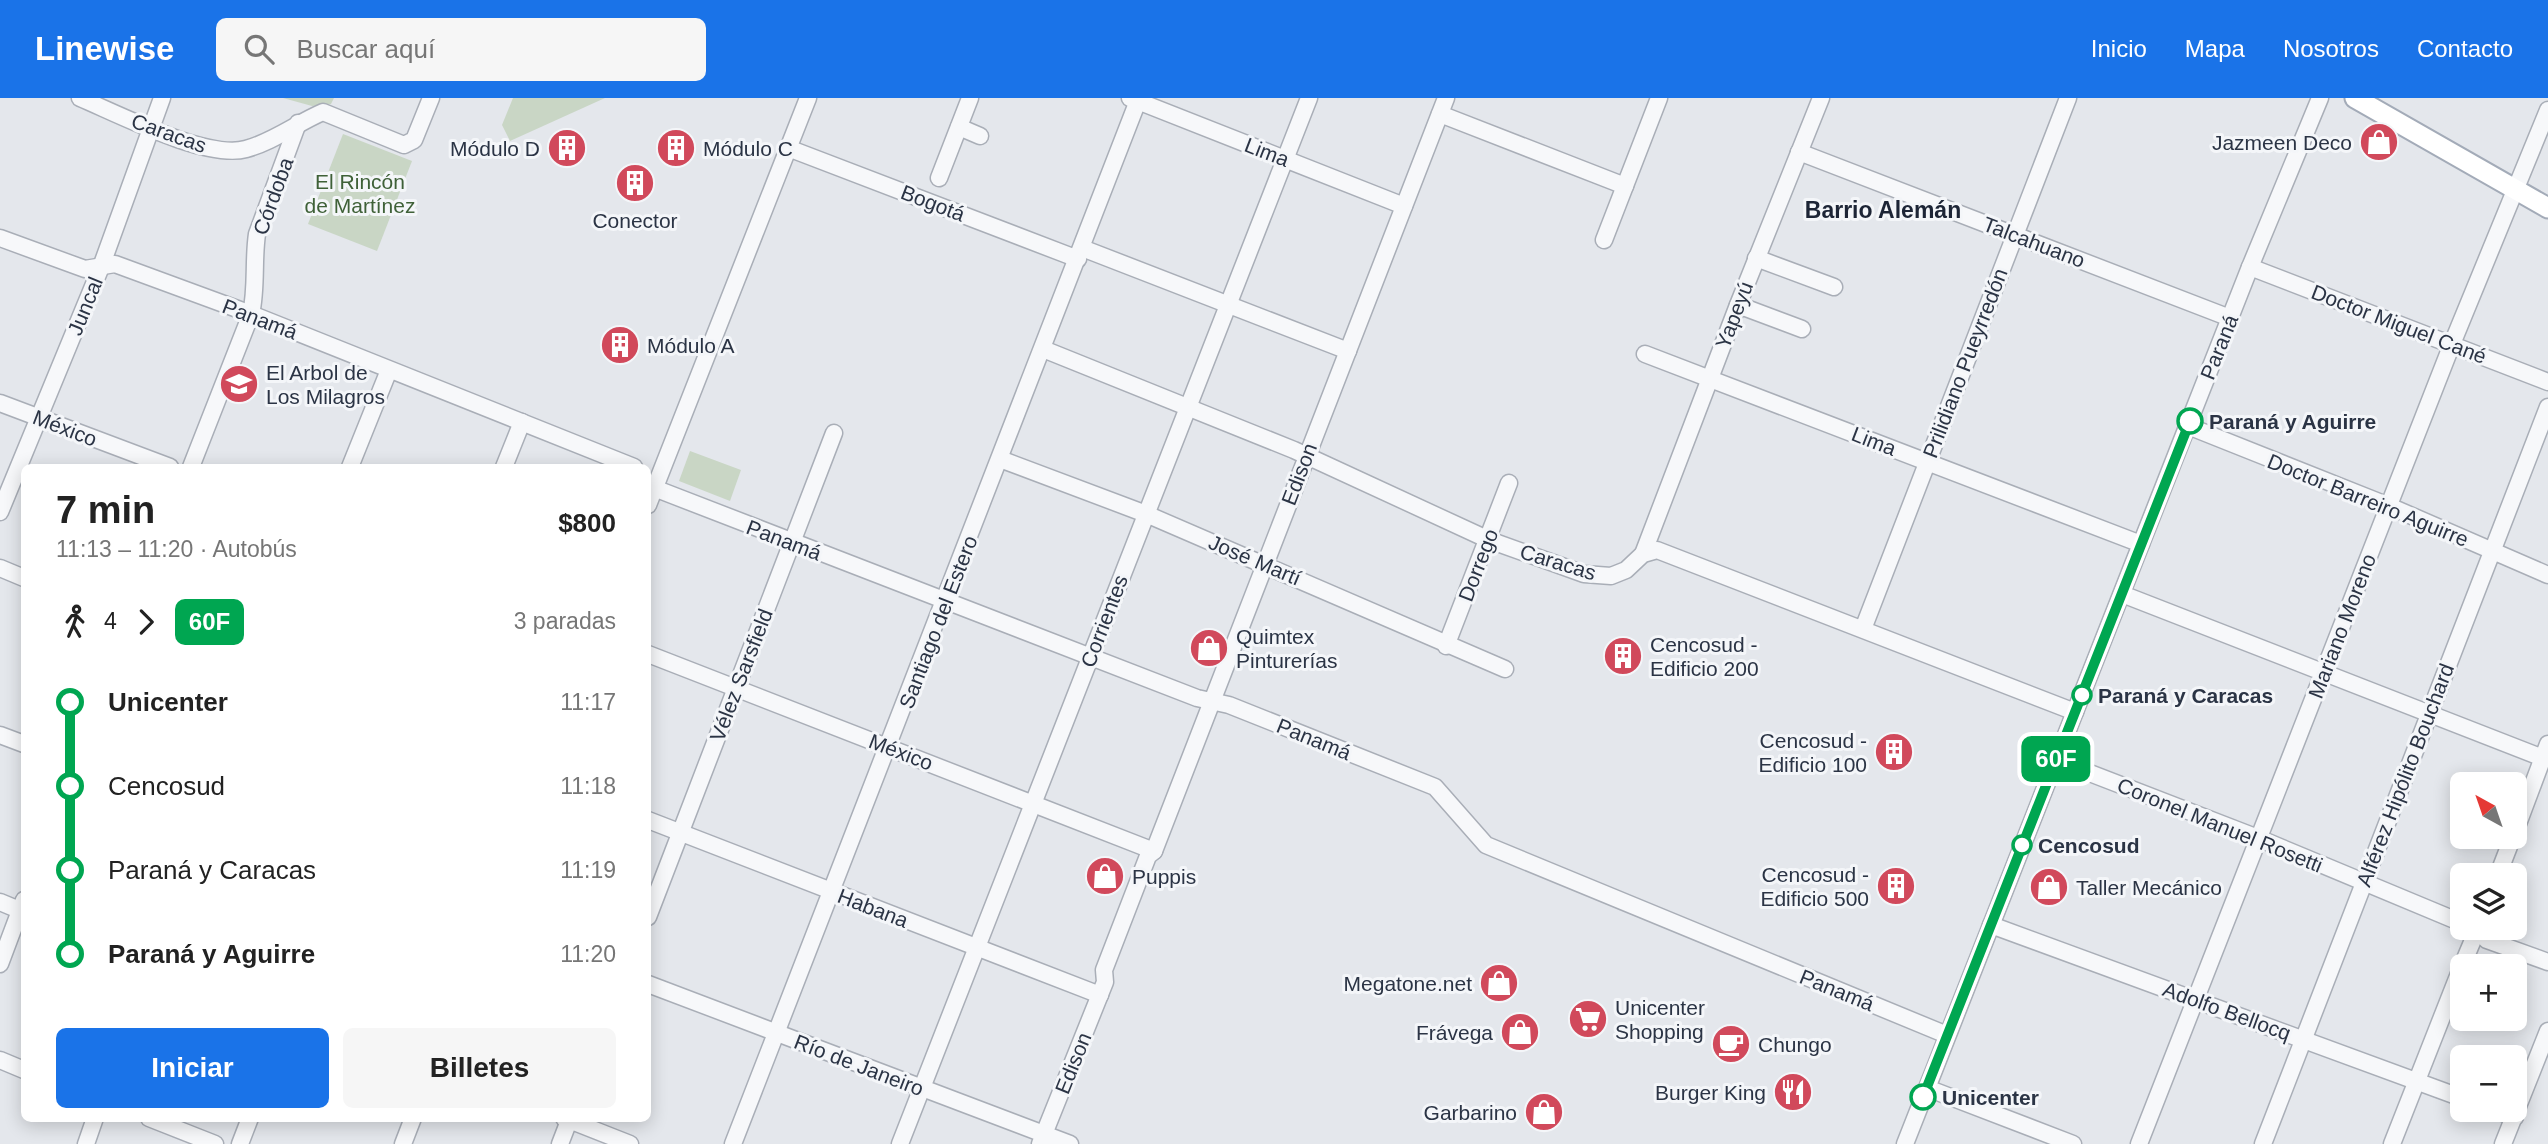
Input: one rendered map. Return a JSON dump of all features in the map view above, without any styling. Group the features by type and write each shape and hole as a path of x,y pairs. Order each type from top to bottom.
{"main road":[{"path":"2355,98 2548,208"}],"street":[{"name":"Caracas","path":"80,98 150,129 230,152 260,145 323,111 404,145 414,140 430,98"},
{"name":"Juncal","path":"0,512 101,267 162,98"},
{"path":"653,479 807,98"},
{"path":"939,178 970,98"},
{"name":"Corrientes","path":"900,1144 1309,98"},
{"name":"Edison","path":"1042,1138 1102,988 1112,976 1140,908 1157,859 1154,851 1446,98"},
{"path":"1604,240 1659,98"},
{"name":"Yapeyú","path":"1643,554 1756,258 1821,98"},
{"name":"Prilidiano Pueyrredón","path":"1863,629 2068,98"},
{"name":"Paraná","path":"1905,1144 2250,267 2320,98"},
{"name":"Lima","path":"1135,99 1405,206"},
{"name":"Santiago del Estero","path":"733,1144 946,602 1080,253 1135,99"},
{"name":"Mariano Moreno","path":"2139,1144 2452,344 2548,110"},
{"path":"1440,114 1625,186"},
{"name":"Córdoba","path":"192,464 251,314 255,295 254,252 257,234 298,123"},
{"path":"959,127 980,136"},
{"name":"Bogotá","path":"788,148 1228,305 1348,351"},
{"name":"Talcahuano","path":"1799,152 2230,318"},
{"name":"Panamá","path":"0,238 85,269 115,264 251,314 627,464"},
{"path":"1756,258 1834,287"},
{"name":"Doctor Miguel Cané","path":"2250,267 2548,382"},
{"path":"1738,305 1802,329"},
{"name":"Caracas","path":"1043,349 1188,405 1489,540 1584,574 1602,578 1626,570 1643,554"},
{"name":"Lima","path":"1644,354 2141,544"},
{"path":"351,464 389,370"},
{"name":"México","path":"0,403 162,464"},
{"name":"Alférez Hipólito Bouchard","path":"2263,1144 2548,407"},
{"path":"505,464 522,422"},
{"name":"Doctor Barreiro Aguirre","path":"2188,426 2389,506 2548,575"},
{"name":"Vélez Sarsfield","path":"651,909 834,433"},
{"name":"José Martí","path":"1000,459 1146,514 1265,564 1446,646 1505,669"},
{"name":"Panamá","path":"653,479 792,543 1090,657 1228,705 1435,787 1486,845 1947,1035"},
{"name":"Dorrego","path":"1446,646 1509,483"},
{"path":"1643,554 1657,550 2075,712"},
{"path":"0,568 21,577"},
{"path":"2122,594 2429,713 2545,751 2541,784 2527,810"},
{"name":"México","path":"651,655 1154,851"},
{"path":"0,735 21,743"},
{"name":"Coronel Manuel Rosetti","path":"2056,760 2259,838 2450,918"},
{"name":"Habana","path":"651,821 976,948 1102,988"},
{"path":"0,902 21,907"},
{"path":"0,964 21,912"},
{"name":"Adolfo Bellocq","path":"1991,925 2450,1094"},
{"name":"Coronel Manuel Rosetti","path":"2487,940 2548,962"},
{"name":"Río de Janeiro","path":"651,985 1026,1129 1042,1138 1070,1144"},
{"path":"2392,1144 2450,996"},
{"path":"2527,1086 2548,1031"},
{"path":"0,1060 21,1069"},
{"path":"1927,1088 2073,1144"},
{"path":"86,1144 94,1122"},
{"path":"159,1122 215,1144"},
{"path":"240,1144 248,1122"},
{"path":"403,1144 411,1122"},
{"path":"560,1144 567,1122"},
{"path":"575,1122 630,1144"},
{"path":"2503,1144 2513,1122"}],"green space":[{"path":"283,98 334,98 331,104 312,106"},
{"path":"513,98 605,98 510,141 502,125"},
{"name":"El Rincón de Martínez","path":"343,134 412,161 377,251 308,224"},
{"path":"690,451 741,470 730,501 679,481"}],"bus line":[{"name":"60F","path":"1923,1097 2190,421"}],"place":[{"name":"Jazmeen Deco","path":"2379,142"},
{"name":"Módulo D","path":"567,148"},
{"name":"Módulo C","path":"676,148"},
{"name":"Conector","path":"635,183"},
{"name":"Módulo A","path":"620,345"},
{"name":"El Arbol de Los Milagros","path":"239,384"},
{"name":"Paraná y Aguirre","path":"2190,421"},
{"name":"Quimtex Pinturerías","path":"1209,648"},
{"name":"Cencosud - Edificio 200","path":"1623,656"},
{"name":"Paraná y Caracas","path":"2082,695"},
{"name":"Cencosud - Edificio 100","path":"1894,752"},
{"name":"Cencosud","path":"2022,845"},
{"name":"Puppis","path":"1105,876"},
{"name":"Cencosud - Edificio 500","path":"1896,886"},
{"name":"Taller Mecánico","path":"2049,887"},
{"name":"Megatone.net","path":"1499,983"},
{"name":"Unicenter Shopping","path":"1588,1019"},
{"name":"Frávega","path":"1520,1032"},
{"name":"Chungo","path":"1731,1044"},
{"name":"Burger King","path":"1793,1092"},
{"name":"Unicenter","path":"1923,1097"},
{"name":"Garbarino","path":"1544,1112"}],"district":[{"name":"Barrio Alemán","path":"1883,210"}]}
